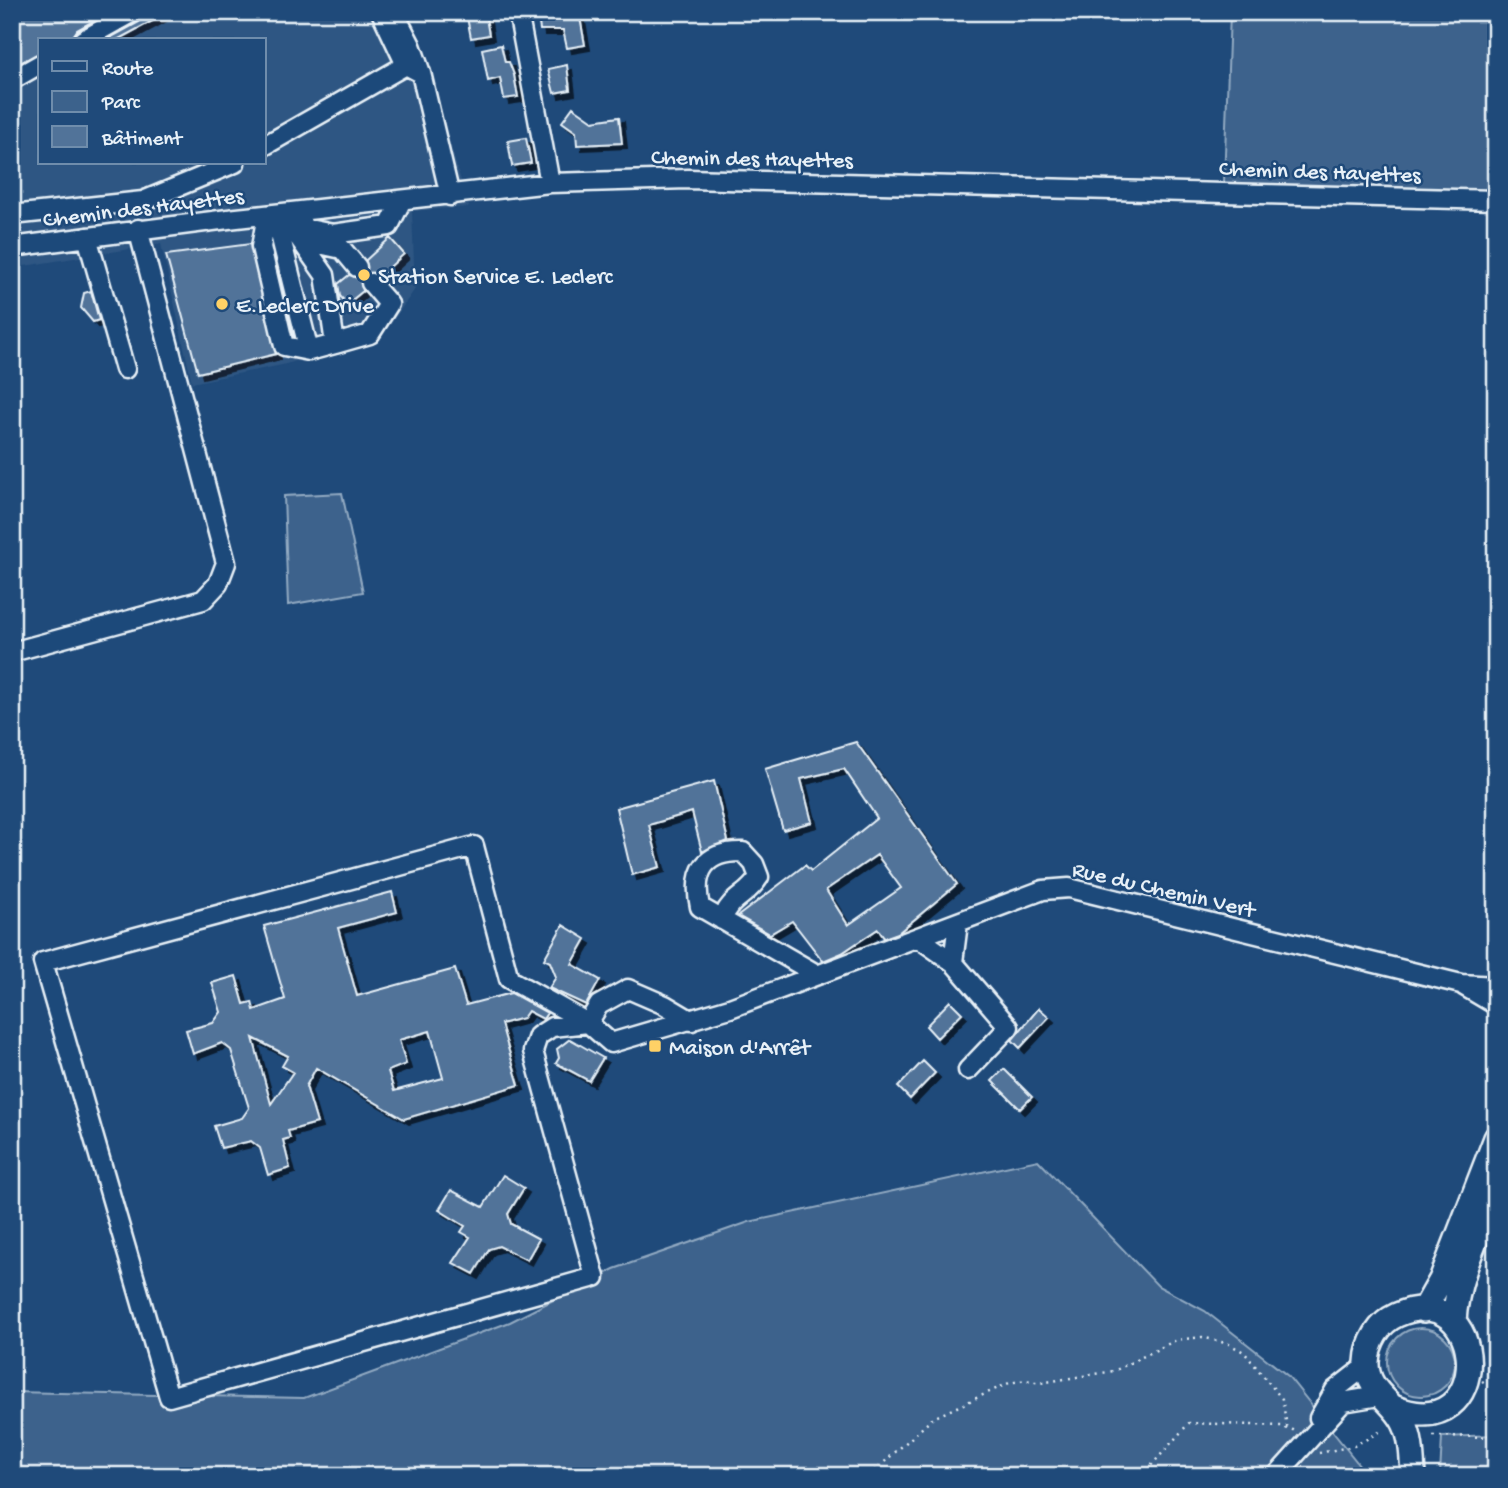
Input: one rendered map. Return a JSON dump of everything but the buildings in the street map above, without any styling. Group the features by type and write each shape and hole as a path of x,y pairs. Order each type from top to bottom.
{"main road":[{"path":"1424,1310 1441,1280 1496,1138"},
{"path":"1454,1322 1458,1295 1469,1259 1496,1191"},
{"path":"1386,1402 1406,1413 1432,1412 1456,1399 1470,1374 1469,1346 1454,1322 1440,1314 1424,1310 1406,1311 1390,1318 1377,1331 1369,1347 1367,1365 1370,1381 1386,1402 1405,1424 1413,1476"},
{"path":"1424,1476 1424,1439 1432,1412"}],"street":[{"path":"87,38 133,12"},
{"path":"381,12 414,69"},
{"path":"394,12 414,69 450,196"},
{"path":"518,12 550,183"},
{"path":"12,80 38,65"},
{"path":"266,145 414,69"},
{"path":"12,215 143,201 233,164"},
{"name":"Chemin des Hayettes","path":"12,247 138,229 401,202 550,183 688,179 1496,200"},
{"path":"280,214 304,228 333,234 389,226 401,202"},
{"path":"280,214 325,275 335,344"},
{"path":"272,294 280,214"},
{"path":"280,214 298,300 335,344"},
{"path":"12,652 203,600 219,584 226,563 138,229"},
{"path":"87,237 125,369"},
{"path":"301,240 342,249 358,267"},
{"path":"335,344 370,334 389,304 371,283"},
{"path":"272,294 298,300"},
{"path":"272,294 298,300"},
{"path":"272,294 298,300"},
{"path":"272,294 298,300"},
{"path":"474,846 509,979 588,1023 552,1027 538,1036 533,1051 595,1277 169,1397 43,962 474,846"},
{"name":"Rue du Chemin Vert","path":"588,1023 611,1043 692,1021 920,939 1043,890 1069,888 1461,984"},
{"path":"722,920 818,975"},
{"path":"953,962 958,923"},
{"path":"920,939 953,962 1009,1027 968,1070"},
{"path":"1461,984 1496,986"},
{"path":"1461,984 1496,1004"},
{"path":"588,1023 599,1005 628,989 665,1005 692,1021"},
{"path":"1307,1440 1335,1390 1367,1365"},
{"path":"1276,1476 1343,1402 1386,1402"}],"path":[{"path":"869,1476 933,1418 1009,1383 1026,1380 1040,1383 1114,1371 1176,1340 1202,1337 1229,1344 1244,1352 1282,1399 1287,1426 1307,1440 1319,1453 1336,1452 1381,1431"},
{"path":"1142,1476 1189,1423 1283,1426 1307,1440"},
{"path":"1433,1436 1496,1437"}],"shaded area":[{"path":"12,12 410,12 469,207 412,211 415,289 381,338 282,365 192,383 161,244 12,268"}],"green space":[{"path":"1230,12 1496,12 1496,192 1224,183"},
{"path":"342,493 363,592 288,605 284,496"},
{"path":"1038,1160 1158,1286 1205,1311 1288,1376 1368,1476 12,1476 12,1392 304,1398 510,1322 614,1269 749,1222"},
{"path":"1421,1328 1434,1331 1445,1338 1452,1349 1455,1362 1452,1375 1445,1386 1434,1393 1421,1396 1408,1393 1397,1386 1390,1375 1387,1362 1390,1349 1397,1338 1408,1331"},
{"path":"1496,1435 1496,1476 1440,1476 1442,1437"}],"place":[{"name":"Station Service E. Leclerc","path":"364,275"},
{"name":"E.Leclerc Drive","path":"222,304"},
{"name":"Maison d'Arrêt","path":"655,1046"}]}
